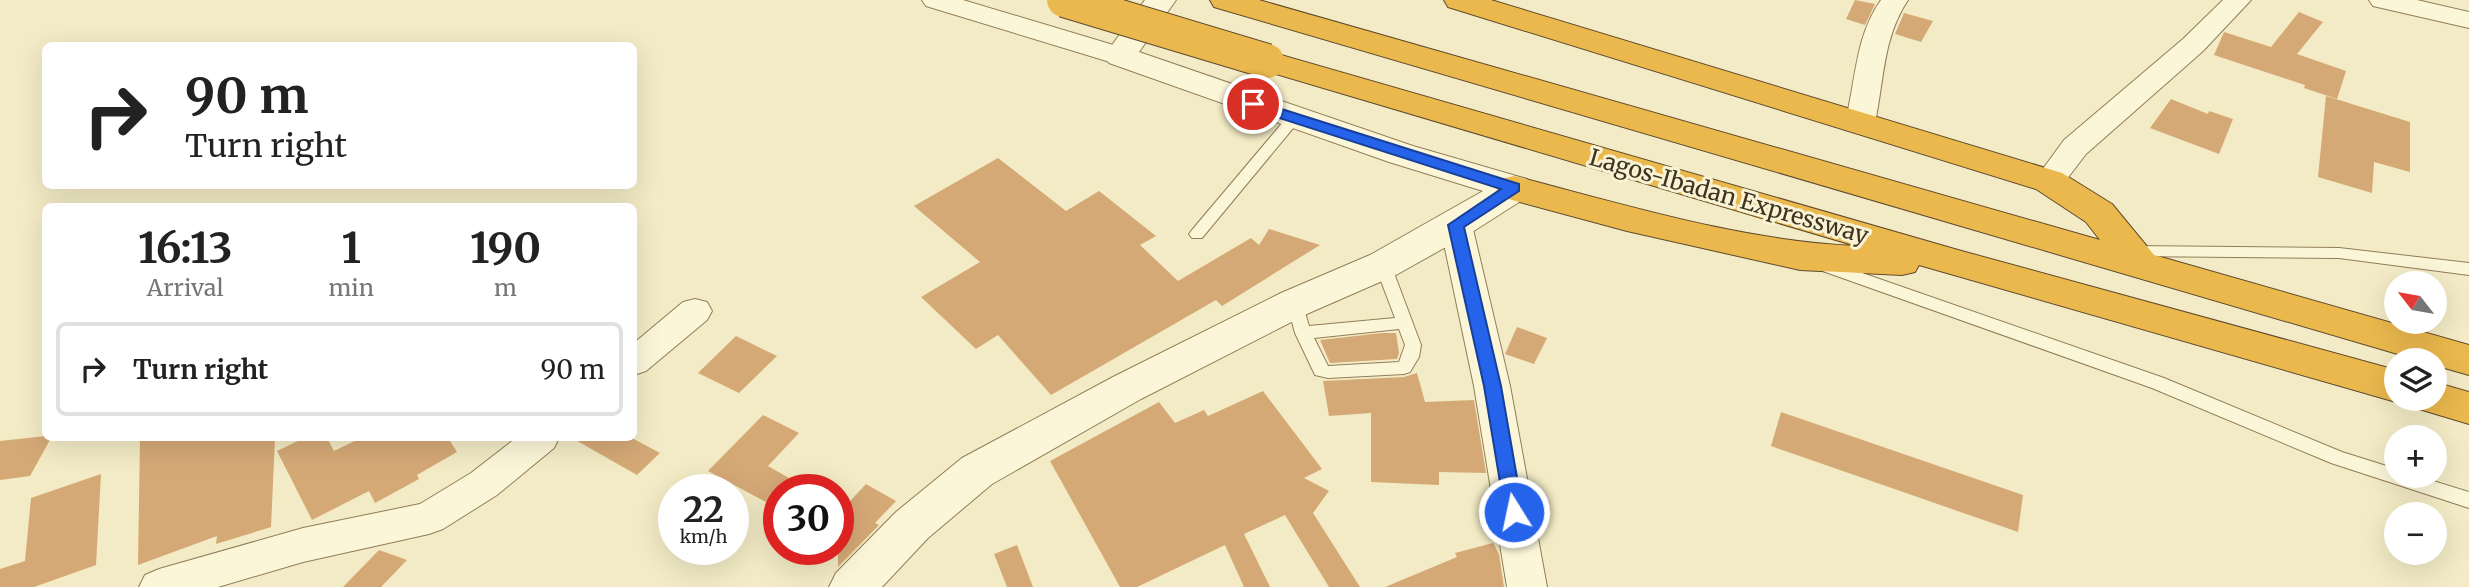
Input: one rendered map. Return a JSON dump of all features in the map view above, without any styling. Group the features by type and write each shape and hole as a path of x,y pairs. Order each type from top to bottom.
{"highway":[{"name":"Lagos-Ibadan Expressway","path":"1064,0 1958,263 2384,383"},
{"name":"Lagos-Ibadan Expressway","path":"1225,0 2136,259 2469,360"},
{"path":"1459,0 2049,181 2099,213 2136,259"},
{"path":"1514,188 1627,218 1800,257 1958,263"},
{"path":"2447,402 2469,408"}],"street":[{"path":"935,0 1120,56 1294,118 1514,188"},
{"path":"1120,56 1161,0"},
{"path":"1860,123 1868,94 1875,45 1886,9 1895,0"},
{"path":"2049,181 2075,147 2193,46 2238,0"},
{"path":"2382,0 2469,20"},
{"path":"852,587 912,524 977,471 1126,388 1299,318 1382,265 1456,225 1514,188"},
{"path":"1456,225 1492,386 1527,587"},
{"path":"637,359 695,311"},
{"path":"159,587 303,545 429,517 484,484 537,441"}],"lane":[{"path":"1197,234 1294,118"},
{"path":"2136,259 2339,253 2469,268"},
{"path":"1800,257 2158,383 2337,458 2469,500"},
{"path":"1382,265 1404,323 1413,351 1404,368 1328,372 1317,366 1299,318 1404,323"}],"building":[{"path":"1855,0 1875,4 1865,25 1846,19"},
{"path":"2299,12 2323,22 2297,54 2346,71 2337,99 2304,88 2305,85 2214,55 2224,32 2271,47"},
{"path":"1904,13 1933,21 1921,42 1895,34"},
{"path":"2326,96 2410,122 2410,172 2374,162 2372,193 2318,177"},
{"path":"2171,99 2208,114 2209,111 2233,119 2219,154 2150,128"},
{"path":"998,158 1066,211 1099,191 1156,236 1140,245 1178,281 1251,238 1259,245 1269,229 1320,245 1222,306 1216,300 1051,395 998,335 976,349 921,297 980,262 914,206"},
{"path":"1517,327 1547,338 1534,364 1505,354"},
{"path":"1396,333 1399,353 1397,359 1330,363 1320,340"},
{"path":"736,336 777,356 739,393 698,373"},
{"path":"1417,373 1425,402 1474,400 1486,473 1439,472 1439,485 1371,482 1371,413 1329,416 1323,381 1404,377"},
{"path":"1263,391 1322,469 1304,478 1329,491 1313,513 1360,587 1329,587 1285,515 1244,534 1270,587 1244,587 1225,545 1137,587 1120,587 1050,461 1159,402 1175,423 1204,410 1208,416"},
{"path":"1781,412 2023,495 2018,532 1771,446"},
{"path":"763,415 799,433 768,466 782,474 763,474 763,500 749,493 749,474 714,474 708,471"},
{"path":"42,436 42,441 49,441 30,476 0,480 0,441"},
{"path":"140,441 275,441 271,527 216,544 217,536 138,565"},
{"path":"298,441 329,441 334,451 355,441 450,441 457,452 417,475 419,479 375,503 369,491 312,520 277,451"},
{"path":"577,441 637,441 660,453 637,475"},
{"path":"101,474 96,565 34,587 0,587 0,569 25,561 31,498"},
{"path":"866,484 896,501 875,523 879,525 854,551 854,497"},
{"path":"1493,543 1499,554 1504,587 1385,587 1457,557 1455,553"},
{"path":"1017,545 1033,587 1007,587 994,554"},
{"path":"379,550 407,560 381,587 343,587"}],"route":[{"path":"1253,104 1401,154 1514,188 1456,225 1492,386 1514,512"}]}
